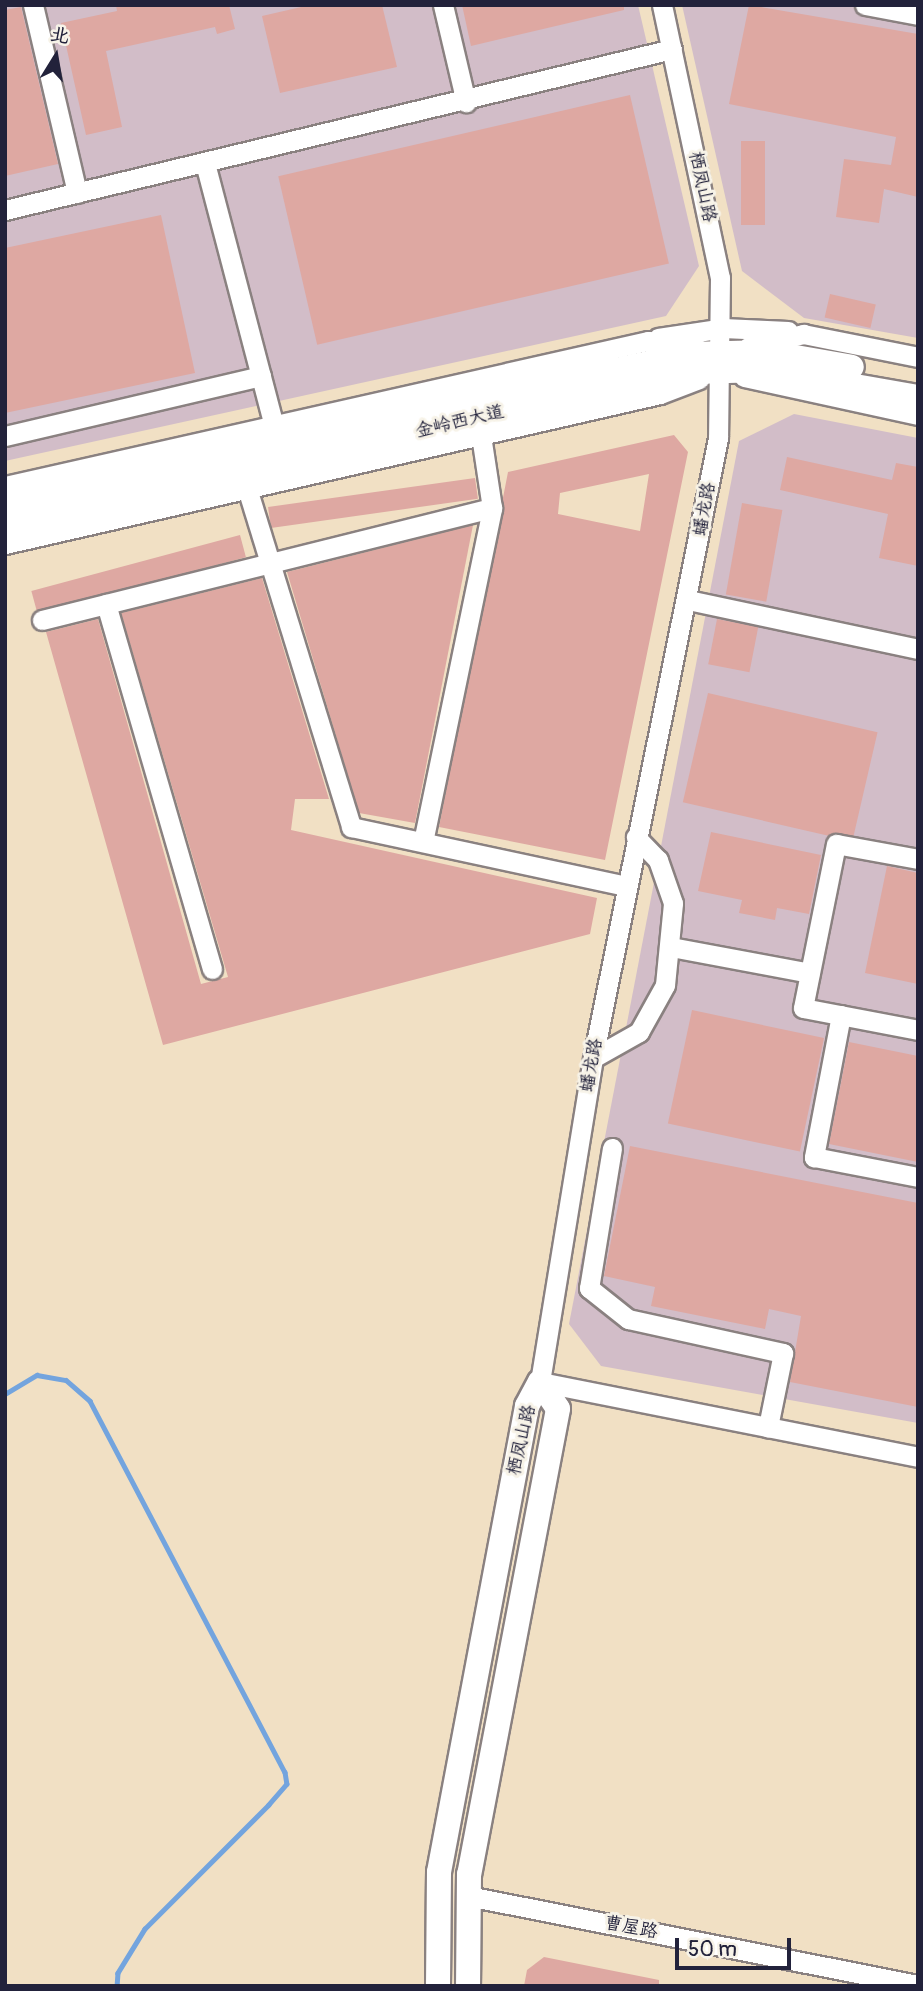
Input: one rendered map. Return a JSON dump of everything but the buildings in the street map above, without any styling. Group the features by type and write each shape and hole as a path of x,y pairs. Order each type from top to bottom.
{"main road":[{"name":"金岭西大道","path":"5,503 636,363 801,356 918,381"},
{"name":"金岭西大道","path":"5,524 640,382 721,360 918,397"},
{"name":"栖凤山路","path":"438,1986 439,1872 527,1406 540,1382 558,1409 468,1896 468,1986"}],"street":[{"path":"33,5 77,193"},
{"path":"443,5 466,102"},
{"name":"栖凤山路","path":"663,5 714,245 721,360"},
{"path":"865,5 918,15"},
{"path":"5,210 466,102 672,50"},
{"path":"205,163 274,426"},
{"path":"5,544 660,394 721,360 803,334 918,357"},
{"path":"5,486 648,341 721,360 801,393 918,415"},
{"name":"蟠龙路","path":"540,1382 593,1058 636,837 688,600 718,438 721,360"},
{"path":"5,436 261,376"},
{"path":"423,842 492,508 481,435"},
{"path":"247,488 351,827 627,886"},
{"path":"42,620 492,508"},
{"path":"688,600 918,649"},
{"path":"106,604 212,969"},
{"path":"593,1058 629,1041 648,1022 665,985 671,947 670,889 636,837"},
{"path":"918,859 836,844 803,1008 918,1030"},
{"path":"671,947 810,973"},
{"path":"841,1015 814,1157 918,1177"},
{"path":"612,1148 589,1288 628,1319 783,1353 768,1427"},
{"path":"540,1382 918,1457"},
{"name":"曹屋路","path":"468,1896 918,1985"}],"shaded area":[{"path":"5,5 638,5 699,266 666,316 5,461"},
{"path":"682,5 918,5 918,338 804,318 742,271"},
{"path":"794,414 918,438 918,1423 601,1366 569,1324 739,441"}],"waterway":[{"path":"5,1394 37,1375 66,1380 90,1401 285,1772 287,1784 269,1805 145,1929 118,1973 117,1986"}]}
